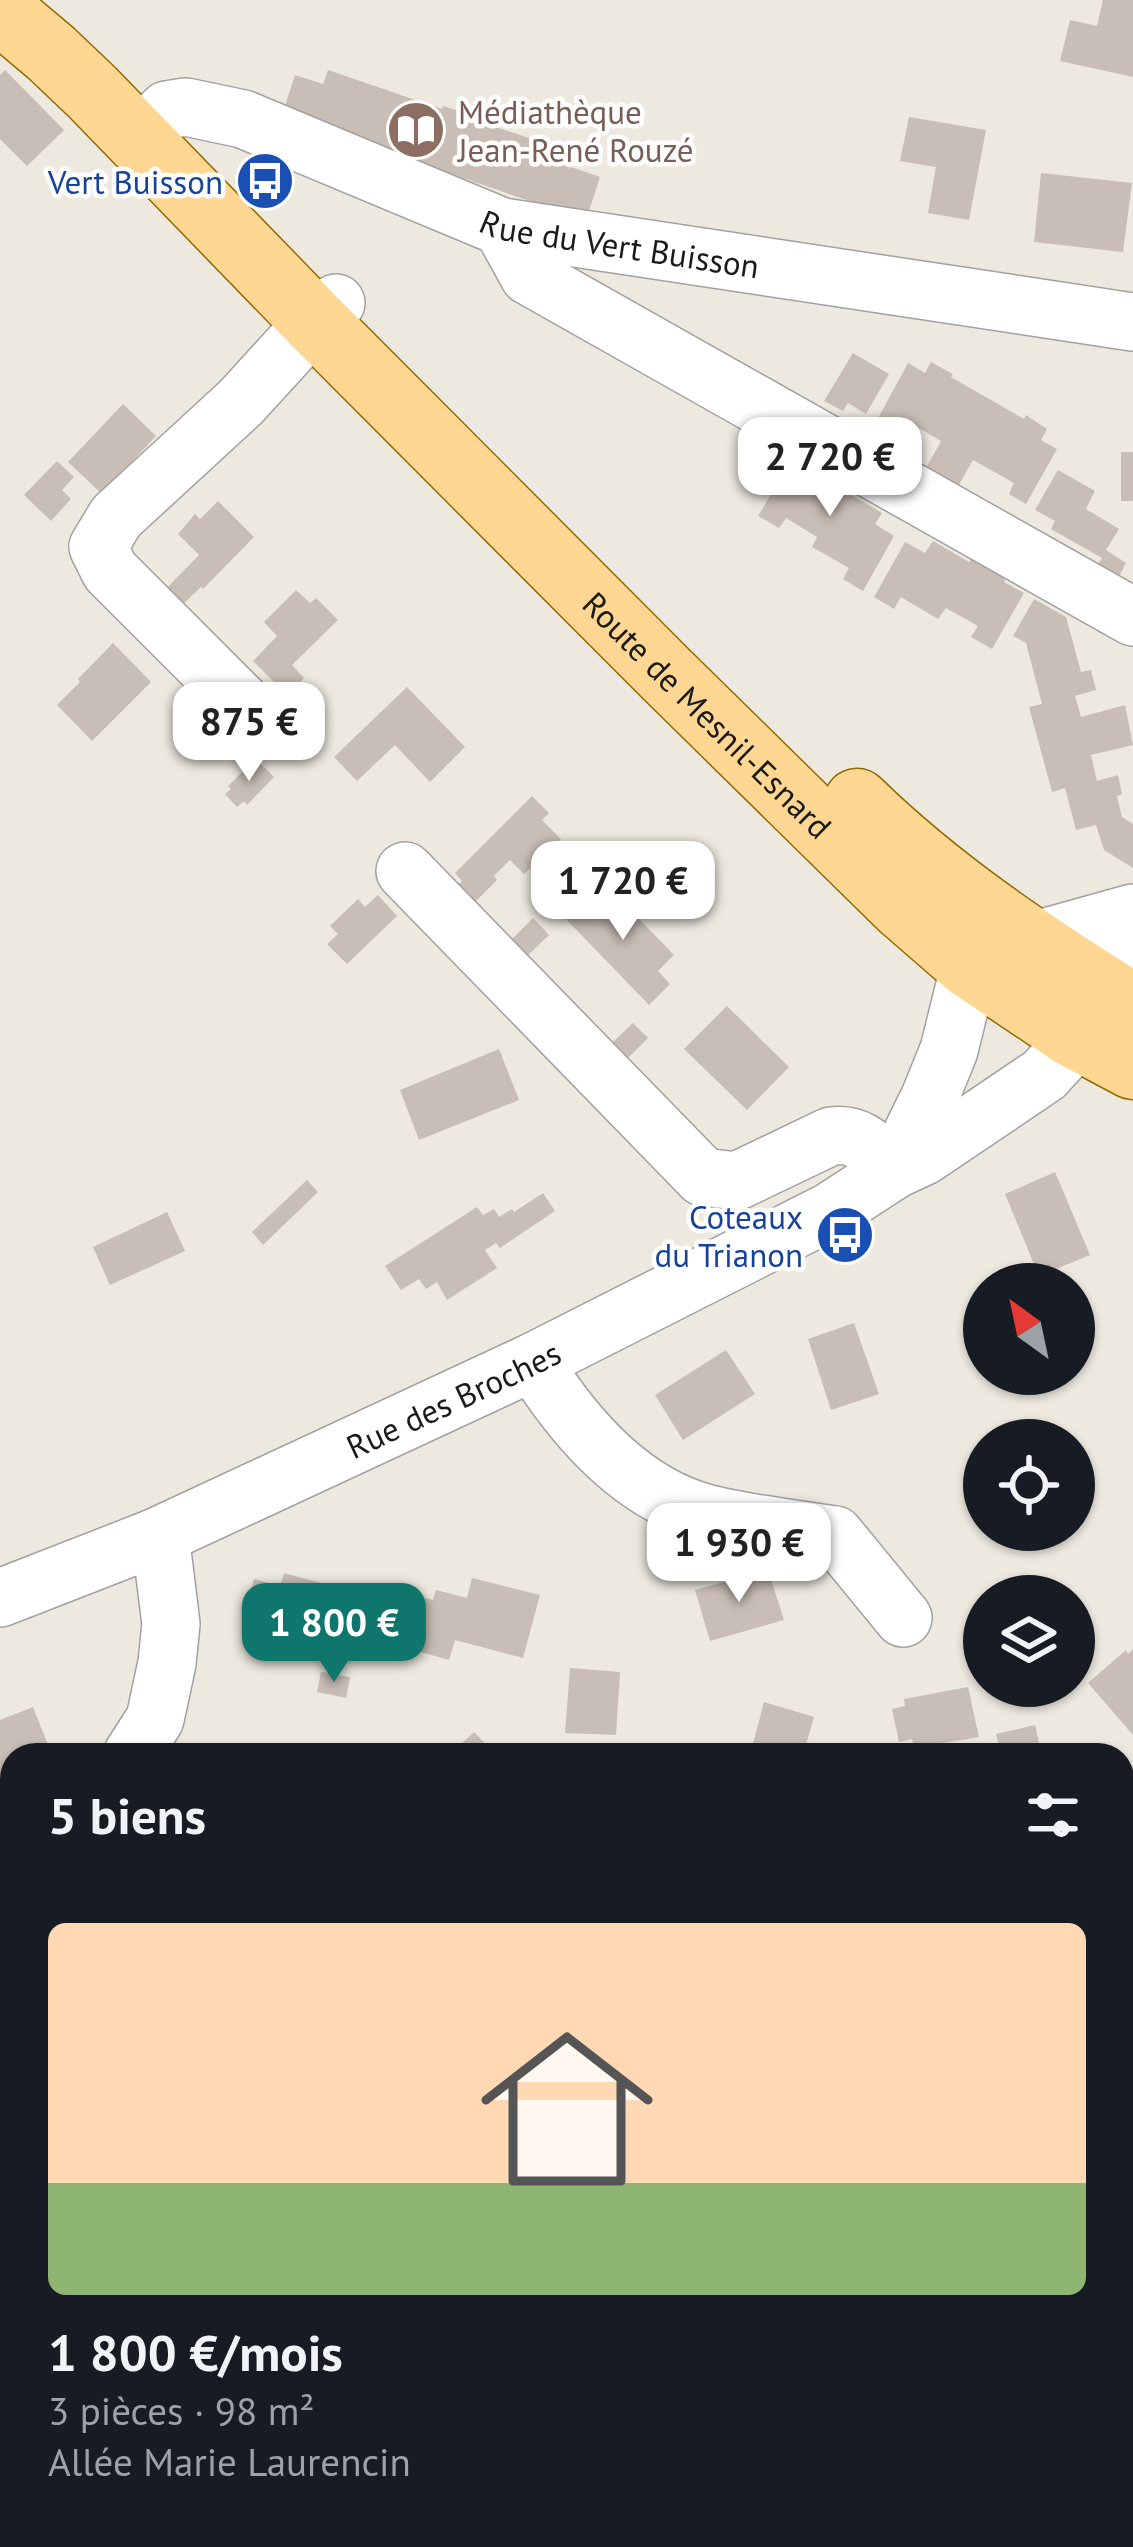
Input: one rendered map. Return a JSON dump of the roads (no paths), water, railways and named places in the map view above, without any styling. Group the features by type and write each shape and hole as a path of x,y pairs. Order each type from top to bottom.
{"main road":[{"path":"28,0 104,67 146,135"},
{"path":"0,10 146,135"},
{"name":"Route de Mesnil-Esnard","path":"146,135 326,313 649,657 902,905 970,965 1109,992"},
{"name":"Route de Mesnil-Esnard","path":"326,313 690,637 938,875 1031,943 1109,992 1133,1066"}],"street":[{"name":"Rue du Vert Buisson","path":"146,135 167,110 186,106 243,119 502,227 1133,322"},
{"path":"502,227 529,276 1133,616"},
{"path":"258,719 110,571 98,548 116,517 241,402 326,313"},
{"path":"405,871 704,1177 737,1181 848,1133 894,1170 949,1050 970,965 1133,914"},
{"name":"Rue des Broches","path":"0,1598 154,1538 533,1362 831,1211 924,1156 1044,1075 1109,992"},
{"path":"533,1362 588,1438 640,1480 708,1514 835,1535 903,1618"},
{"path":"140,1743 155,1719 171,1624 163,1559 154,1538"}],"place":[{"name":"Médiathèque Jean-René Rouzé","path":"416,130"},
{"name":"Vert Buisson","path":"265,181"},
{"name":"Coteaux du Trianon","path":"845,1235"}]}
